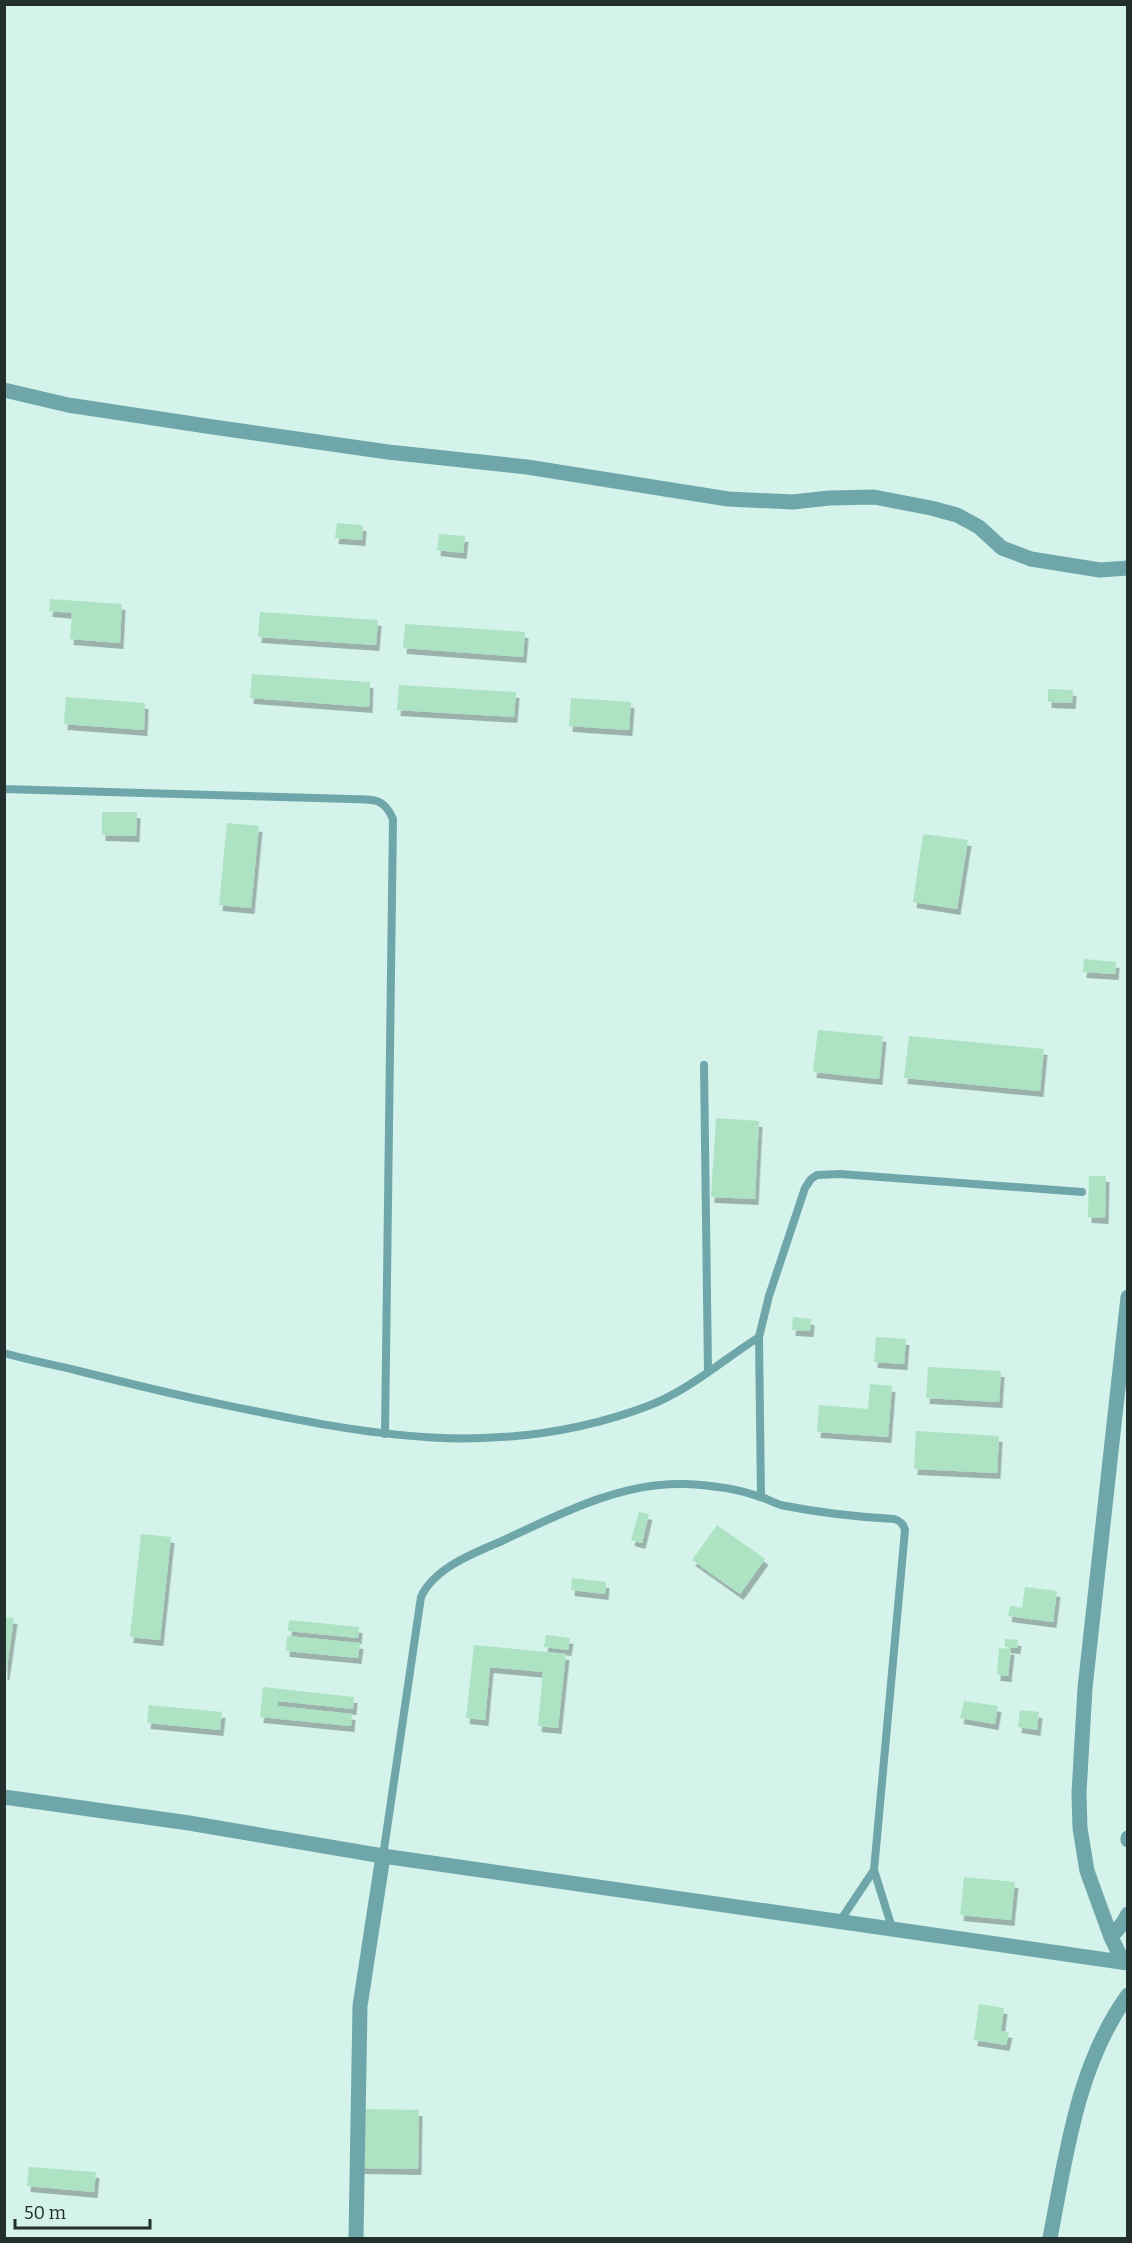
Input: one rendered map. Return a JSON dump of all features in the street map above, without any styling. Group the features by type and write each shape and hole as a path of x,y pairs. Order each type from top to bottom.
{"street":[{"path":"4,390 68,405 202,426 388,452 527,467 728,499 793,502 874,497 957,515 979,527 1002,548 1031,559 1100,570 1128,568"},
{"path":"1125,1963 1111,1937 1087,1871 1082,1849 1079,1793 1085,1688 1128,1297"},
{"path":"4,1797 189,1822 382,1856 1125,1963"},
{"path":"356,2238 360,2006 382,1856"},
{"path":"1111,1937 1124,1923 1128,1914"},
{"path":"1050,2238 1073,2123 1086,2079 1111,2021 1128,1995"}],"lane":[{"path":"4,789 377,800 387,807 393,819 385,1434"},
{"path":"704,1065 708,1371"},
{"path":"761,1497 759,1336 769,1296 801,1198 811,1179 817,1175 852,1175 1082,1192"},
{"path":"4,1353 187,1397 318,1425 417,1438 463,1440 511,1437 589,1425 650,1405 693,1382 759,1336"},
{"path":"382,1856 421,1597 426,1586 474,1554 601,1498 651,1486 682,1484 718,1487 761,1497 784,1506 894,1519 900,1521 905,1530 874,1870 892,1928"},
{"path":"840,1921 874,1870"}],"building":[{"path":"337,523 363,525 362,540 335,538"},
{"path":"439,534 465,536 463,553 437,550"},
{"path":"50,599 122,604 120,643 70,639 72,613 49,611"},
{"path":"260,612 378,620 376,645 258,637"},
{"path":"405,624 525,632 523,657 403,648"},
{"path":"252,674 370,682 369,707 250,698"},
{"path":"399,685 516,692 514,717 397,710"},
{"path":"1048,689 1073,690 1072,703 1048,702"},
{"path":"66,697 145,703 144,730 64,724"},
{"path":"571,698 631,702 629,730 569,726"},
{"path":"102,812 137,812 136,836 102,835"},
{"path":"227,823 259,826 251,908 219,905"},
{"path":"923,834 968,840 957,909 913,902"},
{"path":"1084,959 1116,962 1115,974 1083,972"},
{"path":"818,1030 883,1036 879,1079 813,1072"},
{"path":"909,1036 1044,1049 1040,1091 904,1078"},
{"path":"716,1118 759,1121 755,1199 711,1197"},
{"path":"1089,1176 1106,1176 1105,1218 1088,1217"},
{"path":"793,1317 811,1319 810,1331 792,1330"},
{"path":"876,1337 906,1339 904,1364 874,1362"},
{"path":"928,1367 1001,1371 999,1402 926,1398"},
{"path":"870,1384 892,1386 888,1437 817,1432 819,1405 868,1409"},
{"path":"916,1431 999,1436 997,1473 914,1469"},
{"path":"639,1512 649,1514 642,1543 631,1540"},
{"path":"717,1525 765,1559 740,1594 692,1560"},
{"path":"141,1534 171,1537 160,1640 130,1637"},
{"path":"572,1578 606,1582 605,1594 571,1590"},
{"path":"1025,1587 1057,1591 1053,1622 1008,1616 1010,1606 1022,1608"},
{"path":"4,1617 14,1618 6,1674 4,1674"},
{"path":"289,1620 359,1627 358,1638 288,1631"},
{"path":"546,1635 570,1638 568,1650 544,1647"},
{"path":"287,1636 360,1643 358,1658 286,1651"},
{"path":"1005,1639 1018,1640 1017,1648 1005,1647"},
{"path":"474,1645 566,1654 558,1728 538,1726 543,1672 490,1667 485,1720 466,1718"},
{"path":"999,1648 1011,1649 1008,1676 997,1675"},
{"path":"263,1687 354,1697 353,1709 278,1701 278,1706 352,1714 351,1726 260,1717"},
{"path":"964,1701 998,1706 995,1724 960,1718"},
{"path":"149,1705 222,1712 220,1730 147,1723"},
{"path":"1020,1710 1039,1712 1037,1730 1018,1727"},
{"path":"964,1877 1015,1882 1011,1920 960,1915"},
{"path":"979,2004 1004,2008 1001,2031 1009,2032 1006,2045 974,2040"},
{"path":"361,2109 419,2110 418,2169 360,2168"},
{"path":"29,2167 96,2172 94,2192 27,2186"}]}
